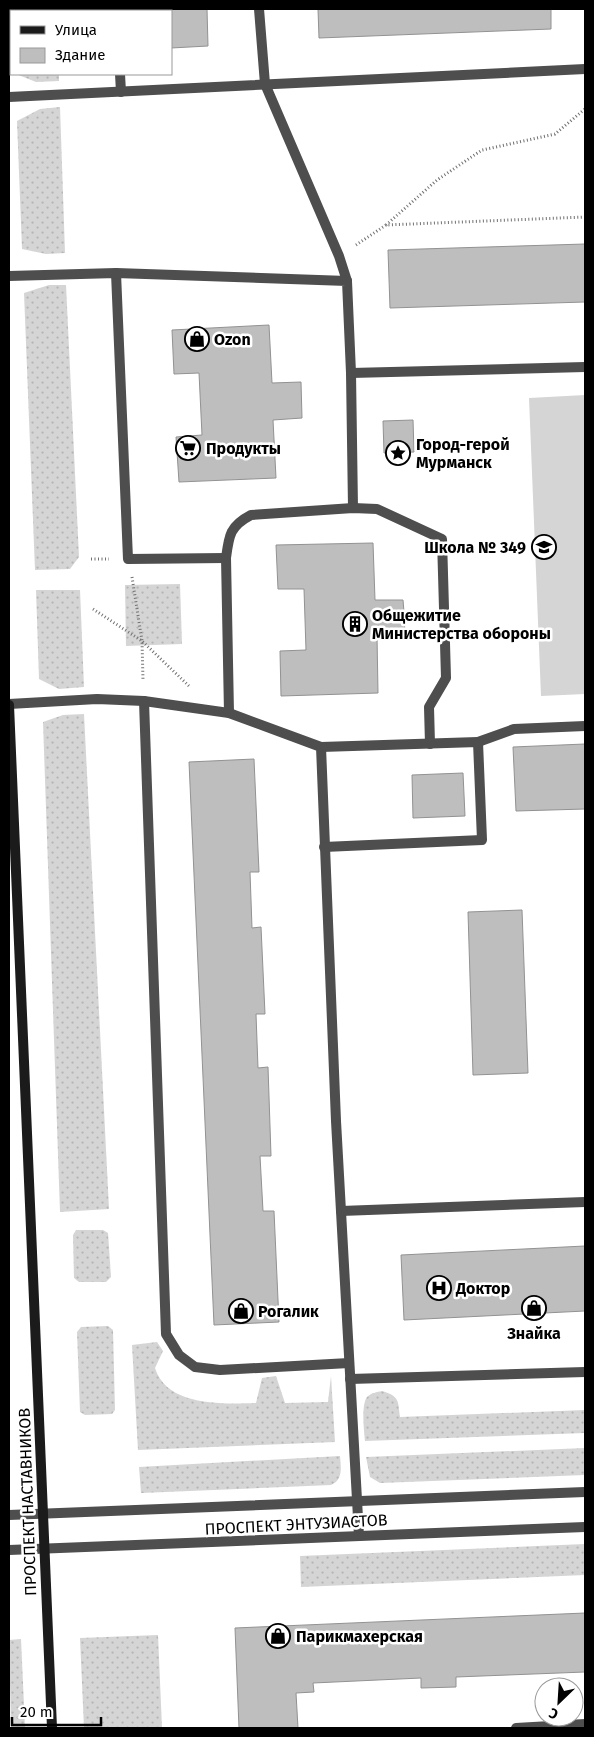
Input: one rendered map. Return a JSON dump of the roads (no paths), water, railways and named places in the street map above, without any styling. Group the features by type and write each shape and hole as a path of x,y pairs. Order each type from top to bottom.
{"main road":[{"name":"ПРОСПЕКТ НАСТАВНИКОВ","path":"9,704 52,1728"}],"street":[{"path":"259,9 265,84 339,256 347,281 352,373 353,508"},
{"path":"9,97 585,68"},
{"path":"120,75 121,92"},
{"path":"9,276 116,273 347,281"},
{"path":"116,273 128,559 226,558"},
{"path":"352,373 585,366"},
{"path":"229,713 226,558 228,539 238,522 251,515 353,508 377,509 442,538 446,678 429,707 430,744"},
{"path":"9,704 97,698 144,701 229,713 321,748 478,742 514,729 585,726"},
{"path":"144,701 166,1334 179,1355 195,1367 220,1370 349,1362"},
{"path":"324,847 482,840 478,742"},
{"path":"321,748 341,1211 359,1536"},
{"path":"341,1211 585,1202"},
{"path":"350,1379 585,1372"},
{"name":"ПРОСПЕКТ ЭНТУЗИАСТОВ","path":"9,1515 585,1492"},
{"name":"ПРОСПЕКТ ЭНТУЗИАСТОВ","path":"9,1550 585,1527"},
{"path":"516,1728 585,1724"}],"place":[{"name":"Ozon","path":"197,339"},
{"name":"Продукты","path":"188,448"},
{"name":"Город-герой Мурманск","path":"398,453"},
{"name":"Школа № 349","path":"544,547"},
{"name":"Общежитие Министерства обороны","path":"355,624"},
{"name":"Доктор","path":"439,1288"},
{"name":"Знайка","path":"534,1308"},
{"name":"Рогалик","path":"241,1311"},
{"name":"Парикмахерская","path":"278,1636"}]}
